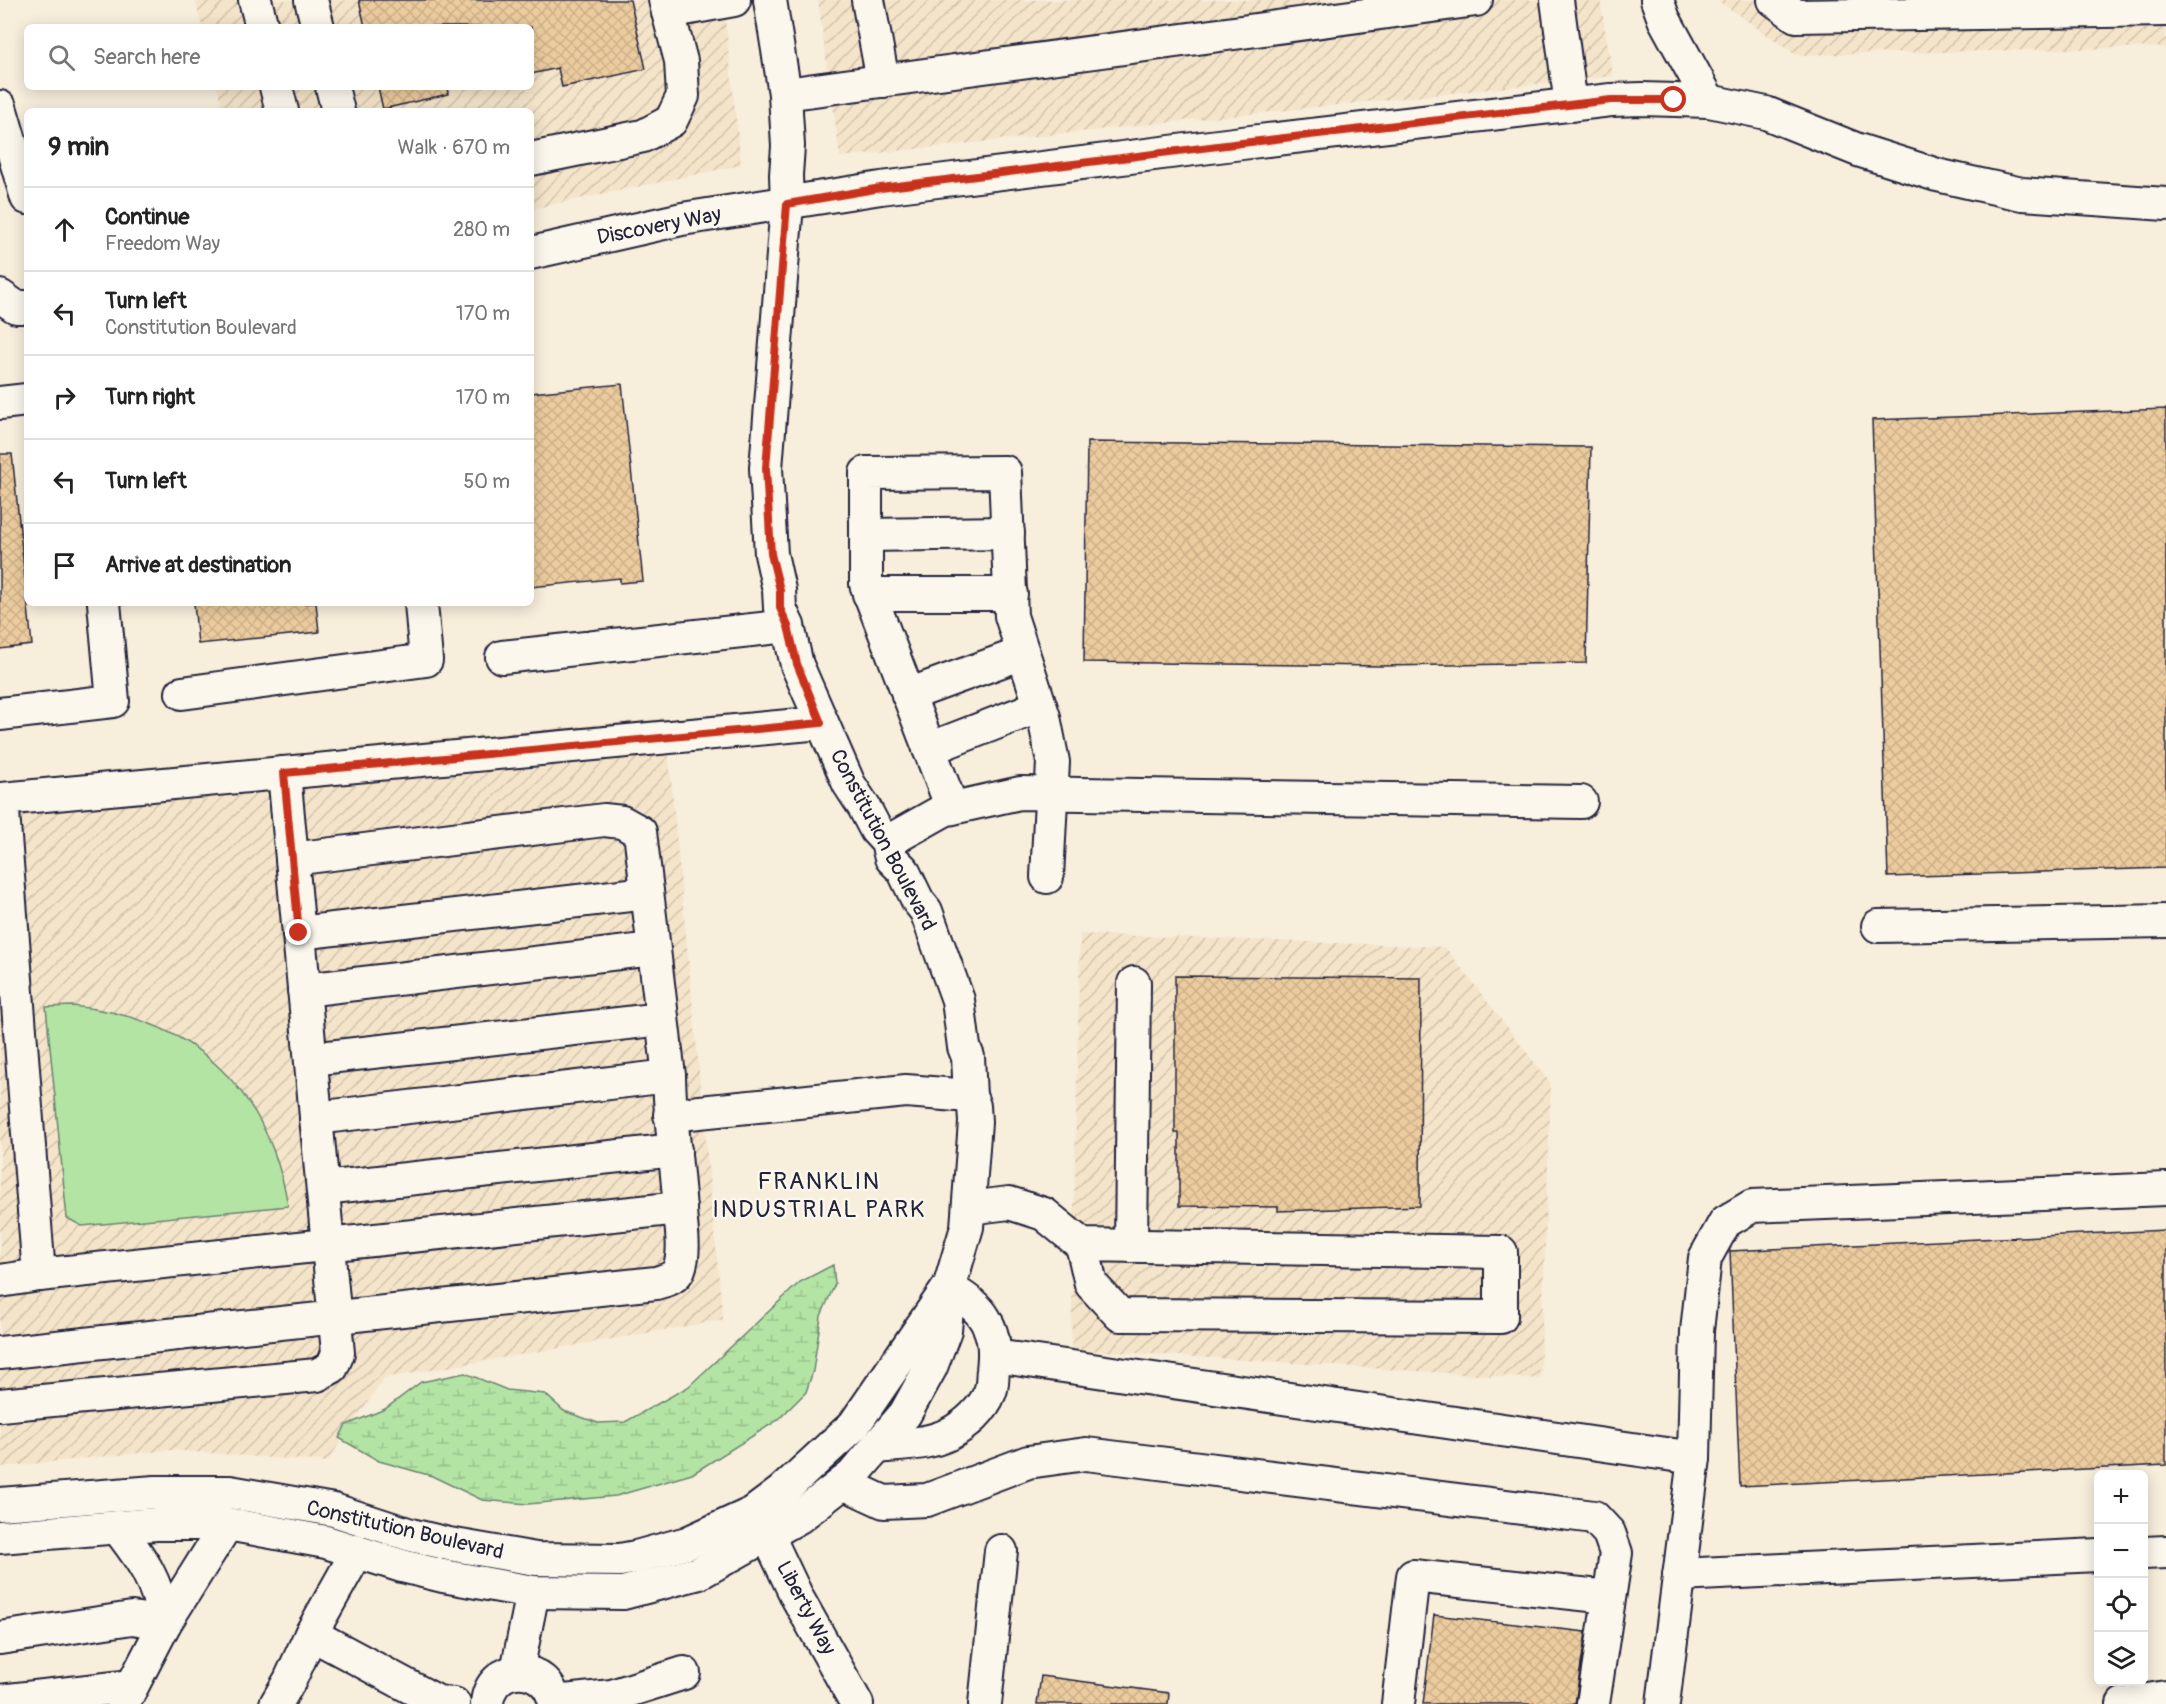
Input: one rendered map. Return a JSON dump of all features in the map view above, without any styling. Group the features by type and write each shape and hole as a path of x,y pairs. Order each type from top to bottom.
{"street":[{"path":"255,0 261,24"},
{"path":"311,0 317,24"},
{"path":"534,158 643,136 671,121 683,96 681,61 666,6 734,0"},
{"name":"Constitution Boulevard","path":"0,1504 155,1492 230,1492 334,1510 411,1535 449,1544 536,1559 620,1560 799,1517 852,1476 904,1414 931,1367 945,1330 949,1287 967,1227 975,1122 974,1106 970,1096 968,1057 964,1047 958,1000 926,911 918,901 903,870 891,858 887,842 876,830 849,784 797,664 788,626 780,608 780,590 771,554 766,468 787,204 788,146 785,94 770,0"},
{"path":"868,0 883,81"},
{"path":"785,94 1476,0"},
{"path":"1557,0 1571,105"},
{"path":"1657,0 1664,19 1709,100"},
{"path":"1774,0 1796,16 2166,10"},
{"path":"277,90 281,108"},
{"path":"333,90 337,108"},
{"name":"Discovery Way","path":"534,252 682,219 892,187 1571,105 1642,99 1709,100 1766,113 1858,150 1937,175 2022,194 2166,204"},
{"path":"0,107 24,188"},
{"path":"0,403 24,400"},
{"path":"952,808 866,584 866,473 1005,472 1011,615 1040,706 1053,762 1047,877"},
{"path":"866,535 1008,533"},
{"path":"869,594 1011,594"},
{"path":"0,714 113,701 104,606"},
{"path":"182,693 426,660 421,606"},
{"path":"502,657 788,626"},
{"path":"909,695 1023,653"},
{"path":"929,749 1040,706"},
{"path":"39,1275 1,799 821,723"},
{"path":"0,1405 317,1375 332,1367 338,1353 284,773"},
{"path":"887,842 944,810 1020,793 1581,802"},
{"path":"0,1353 656,1283 673,1278 679,1269 682,1245 670,1115 669,1076 640,832 622,822 592,822 292,859"},
{"path":"299,933 647,893"},
{"path":"1878,926 2166,921"},
{"path":"304,990 654,949"},
{"path":"1131,1246 1134,983"},
{"path":"311,1059 662,1019"},
{"path":"316,1118 669,1076"},
{"path":"670,1115 906,1091 970,1096"},
{"path":"323,1188 675,1150"},
{"path":"1663,1704 1694,1458 1697,1331 1706,1257 1725,1222 1752,1206 2166,1189"},
{"path":"969,1208 1009,1203 1044,1214 1082,1245 1091,1284 1120,1315 1501,1317 1501,1252 1082,1245"},
{"path":"0,1281 39,1275 680,1208"},
{"path":"877,1447 936,1439 964,1425 978,1412 990,1392 994,1337 986,1319 971,1302 949,1287"},
{"name":"Constitution Boulevard","path":"0,1537 117,1527 227,1524 326,1542 442,1576 533,1592 623,1593 644,1589 699,1573 761,1525 781,1492 854,1425 949,1287"},
{"path":"994,1356 1694,1458"},
{"path":"843,1483 884,1502 927,1500 1028,1462 1086,1454 1593,1517 1609,1533 1616,1553 1593,1704"},
{"path":"0,1701 127,1695 165,1623 227,1524"},
{"name":"Liberty Way","path":"761,1525 798,1599 857,1704"},
{"path":"117,1527 150,1572 159,1595 165,1623"},
{"path":"985,1704 1001,1551"},
{"path":"276,1704 311,1634 357,1552"},
{"path":"2148,1553 2166,1552"},
{"path":"1679,1575 2094,1555"},
{"path":"1398,1704 1413,1576 1609,1597"},
{"path":"518,1671 533,1592"},
{"path":"0,1638 132,1618 165,1623"},
{"path":"311,1634 438,1702 454,1704"},
{"path":"487,1704 491,1688 498,1680 518,1671 538,1676 546,1683 555,1703 612,1696 684,1673"},
{"path":"2123,1704 2166,1697"}],"shaded area":[{"path":"195,0 723,0 741,165 534,208 534,108 222,108 218,90 534,90 534,24 201,24"},
{"path":"818,0 1600,0 1613,76 840,157"},
{"path":"1717,0 2166,0 2166,47 1796,55"},
{"path":"665,718 723,1320 384,1378 327,1462 169,1450 0,1467 0,781"},
{"path":"1080,934 1445,947 1551,1084 1540,1379 1071,1349"}],"green space":[{"path":"72,1006 115,1013 153,1025 187,1043 217,1066 242,1093 263,1126 278,1164 288,1206 82,1226 67,1218 46,1007"},
{"path":"833,1265 835,1284 821,1316 813,1371 806,1392 778,1420 692,1474 616,1496 528,1504 482,1500 432,1476 379,1461 339,1438 346,1425 385,1409 421,1382 465,1373 507,1390 545,1394 564,1411 598,1423 625,1422 688,1387 800,1282"}],"building":[{"path":"359,0 630,0 646,69 562,87 558,68 534,73 534,24 364,24"},
{"path":"379,90 447,90 448,94 383,108"},
{"path":"622,384 643,581 620,583 620,578 534,587 534,393"},
{"path":"2166,409 2166,868 1888,877 1872,420"},
{"path":"1087,442 1591,447 1586,663 1381,666 1084,662"},
{"path":"0,454 12,454 24,569 24,606 28,606 32,645 0,649"},
{"path":"194,606 316,606 319,632 198,644"},
{"path":"1175,976 1421,978 1420,1206 1278,1211 1278,1207 1179,1206 1179,1133 1175,1133"},
{"path":"2166,1230 2166,1465 1740,1486 1730,1251"},
{"path":"1434,1615 1586,1632 1575,1704 1423,1704"},
{"path":"1041,1676 1169,1693 1168,1704 1037,1704"}],"district":[{"name":"FRANKLIN INDUSTRIAL PARK","path":"819,1195"}],"route":[{"path":"299,933 284,773 821,723 797,664 788,626 780,608 780,590 771,554 766,468 787,204 881,188 1242,143 1611,100 1674,100"}]}
